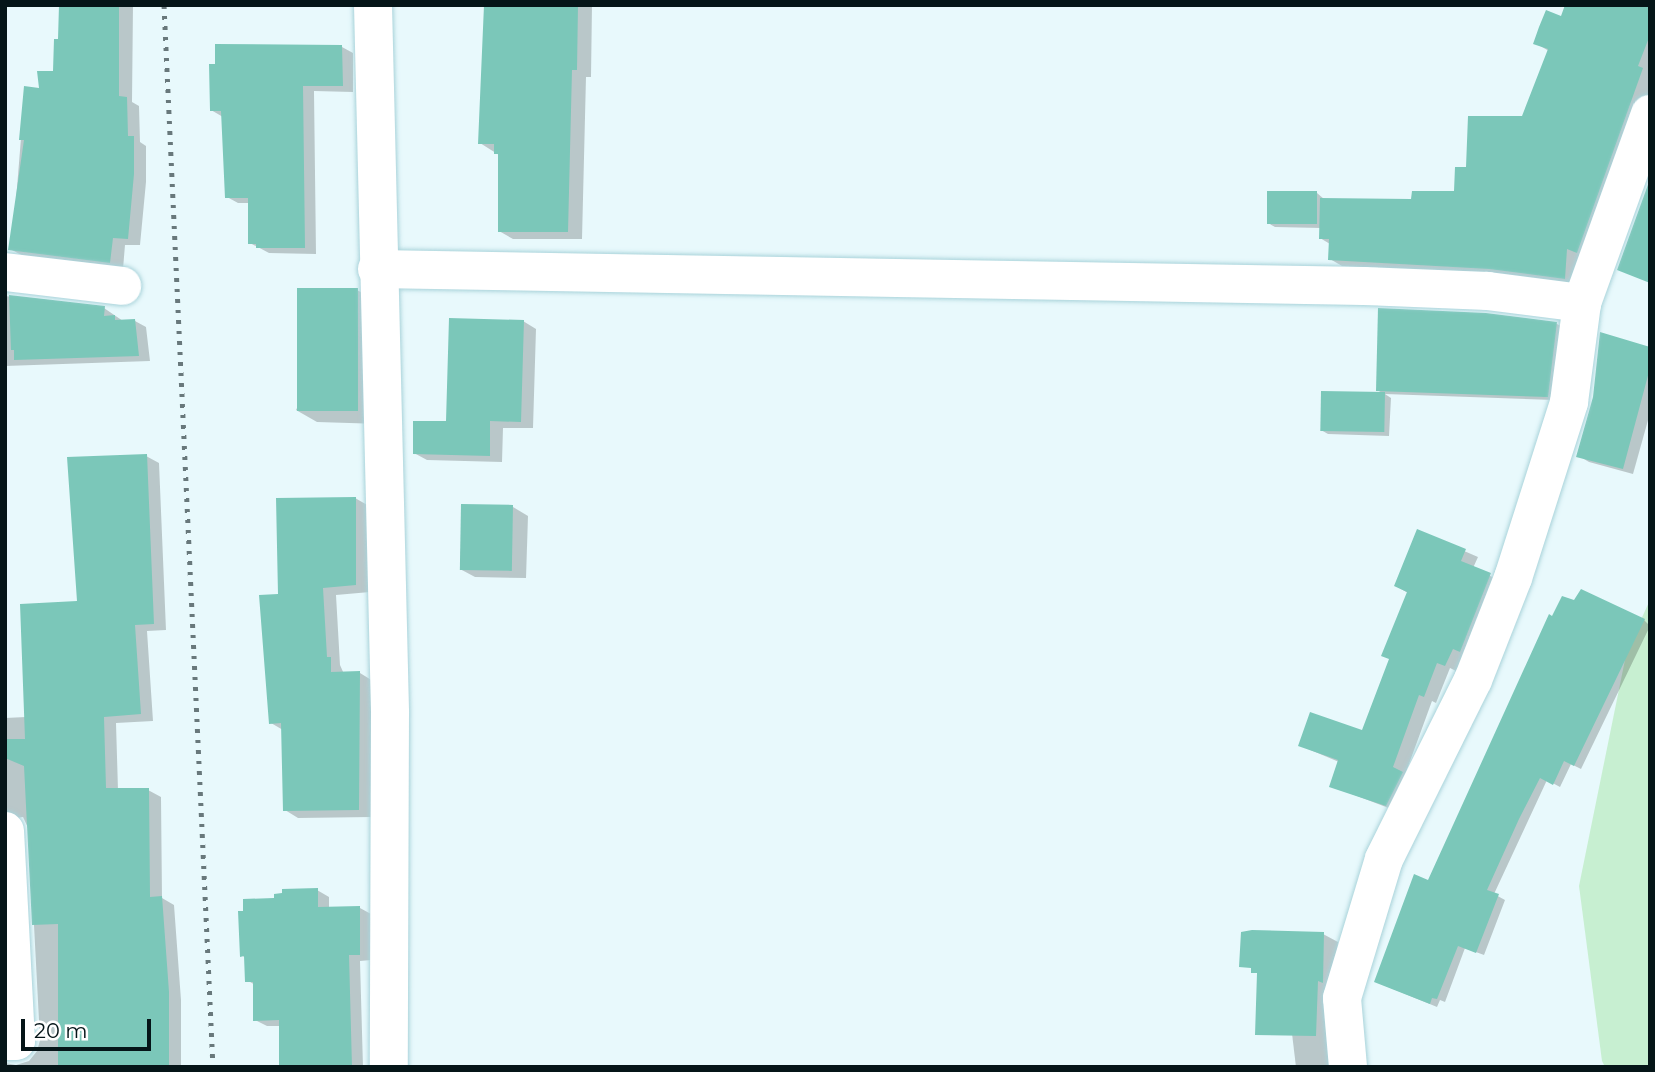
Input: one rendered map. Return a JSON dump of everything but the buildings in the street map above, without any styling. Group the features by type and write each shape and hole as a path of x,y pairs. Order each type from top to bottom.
{"street":[{"path":"373,5 377,269 390,713 389,1067"},
{"path":"1348,1067 1342,998 1384,859 1474,680 1513,578 1569,402 1581,303 1650,114"},
{"path":"377,269 1378,287 1488,291 1581,303"},
{"path":"5,272 122,286"},
{"path":"5,831 13,1050"}],"green space":[{"path":"1650,600 1650,1067 1605,1067 1602,1061 1579,886 1627,650"}],"railway":[{"path":"164,5 213,1067"}]}
